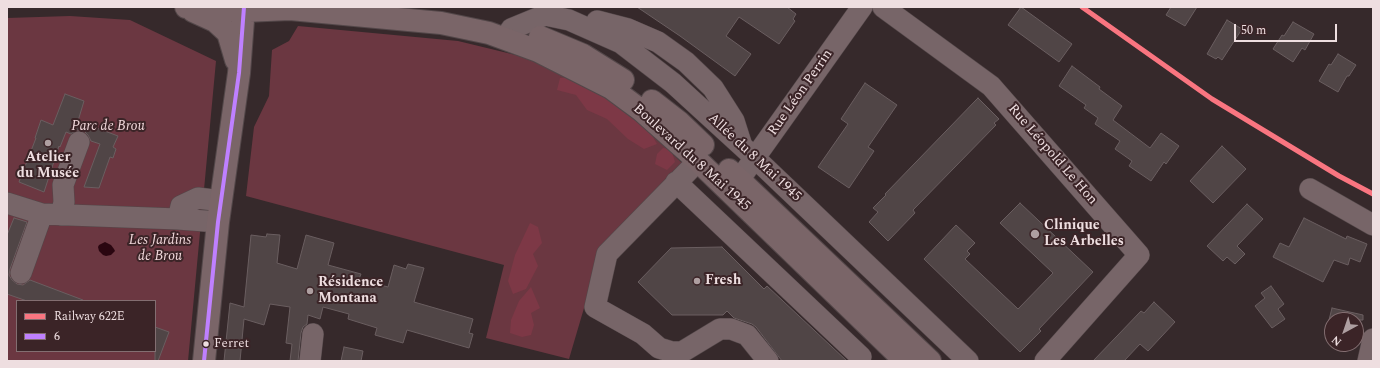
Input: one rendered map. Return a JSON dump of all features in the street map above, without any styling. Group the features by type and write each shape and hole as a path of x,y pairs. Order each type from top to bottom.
{"main road":[{"path":"181,7 200,13 215,21 228,33 238,73"},
{"name":"Boulevard du 8 Mai 1945","path":"186,7 290,9 441,23 489,33 538,51 611,88 642,111 698,161 869,344 905,361"},
{"name":"Boulevard du 8 Mai 1945","path":"364,7 400,9 484,21 542,37 583,54 638,90 679,122 930,361"},
{"path":"204,361 220,211 238,73 244,9"}],"street":[{"name":"Rue Léon Perrin","path":"739,180 748,152 862,7"},
{"name":"Rue Léopold Le Hon","path":"883,7 991,86 1139,255 1045,361"},
{"name":"Allée du 8 Mai 1945","path":"511,29 545,15 568,20 622,43 673,83 748,152 968,361"},
{"path":"21,273 51,214 64,202 63,185 79,142"},
{"path":"698,161 607,254 595,307 643,334 659,348 672,352 682,352 720,329 731,329 747,335 768,361"},
{"path":"676,182 869,344"},
{"path":"1310,189 1373,225"},
{"path":"7,203 51,214 178,219 220,211"},
{"path":"310,361 313,334"},
{"path":"1368,361 1373,339"}],"green space":[{"name":"Parc de Brou","path":"70,16 130,20 216,61 188,361 7,361 7,18"},
{"path":"298,26 458,41 524,57 562,75 647,130 684,165 602,247 569,359 486,338 504,265 246,196 254,127 269,96 272,50 289,41"}],"shaded area":[{"path":"571,77 620,106 647,127 657,144 644,149 628,139 607,119 587,110 576,95 557,90 560,78"},
{"path":"663,148 671,149 675,162 667,170 655,164 657,154"},
{"path":"530,223 538,227 542,243 533,254 538,266 526,289 513,294 508,281 515,255"},
{"path":"105,242 111,245 115,251 111,255 103,255 99,251 99,245"},
{"path":"531,287 540,308 531,313 534,325 531,335 522,337 510,333 511,320 519,301"}],"building":[{"path":"637,7 787,7 796,14 793,19 795,21 779,44 739,17 726,36 751,54 735,76"},
{"path":"1021,7 1072,44 1059,62 1008,25"},
{"path":"1171,7 1197,7 1185,26 1166,15"},
{"path":"1227,20 1242,29 1222,60 1218,57 1216,59 1207,54"},
{"path":"1293,22 1314,34 1305,50 1302,48 1293,62 1273,49"},
{"path":"1338,54 1356,65 1349,76 1347,76 1338,92 1319,81 1329,64 1331,65"},
{"path":"1072,66 1122,106 1113,120 1150,148 1161,133 1179,146 1166,164 1164,162 1151,181 1129,166 1132,161 1115,149 1120,141 1095,124 1098,118 1084,108 1086,105 1059,86"},
{"path":"865,83 897,105 868,147 874,151 849,188 818,167 848,124 841,119"},
{"name":"Atelier du Musée","path":"65,94 84,101 78,121 118,136 113,147 116,149 113,158 110,157 99,188 84,187 100,144 91,141 84,131 77,130 71,134 66,132 60,147 59,146 44,192 19,182 36,138 41,120 53,125"},
{"path":"978,98 999,119 994,123 996,125 913,210 915,213 888,241 869,222 878,212 873,208"},
{"path":"1222,146 1246,169 1213,203 1190,181"},
{"path":"1020,203 1093,272 1039,329 1041,331 1020,352 924,259 956,225 975,243 967,251 970,254 965,259 1018,309 1053,273 1000,223"},
{"path":"1247,204 1263,219 1237,246 1245,254 1235,264 1227,257 1223,261 1207,246"},
{"path":"14,218 27,222 10,269 9,275 12,280 17,284 23,285 30,280 83,300 24,300 7,294 7,235"},
{"path":"1304,218 1346,239 1347,236 1367,244 1360,262 1350,258 1348,265 1334,260 1323,282 1273,257 1280,243 1289,247"},
{"name":"Résidence Montana","path":"267,234 280,235 277,263 297,269 306,235 334,243 328,265 361,274 359,279 388,287 394,265 406,269 408,264 424,268 414,302 473,319 469,333 473,334 469,348 407,330 403,343 375,335 377,328 348,319 349,314 323,307 320,319 308,315 307,324 303,327 301,333 298,361 290,361 292,344 286,343 290,307 270,304 264,325 244,319 240,361 224,361 230,303 244,307 251,235 266,237"},
{"path":"722,247 764,289 767,286 847,361 782,361 756,327 752,324 734,318 727,311 723,315 672,315 638,282 671,248"},
{"path":"1271,286 1284,304 1278,309 1285,319 1272,328 1255,306 1265,298 1261,293"},
{"path":"1154,302 1175,322 1148,351 1140,344 1124,361 1093,361 1141,311 1144,313"},
{"path":"1332,308 1350,312 1331,312"},
{"path":"156,327 169,332 158,361 155,361"},
{"path":"344,347 363,351 361,361 341,361"}],"rail line":[{"name":"622E","path":"1082,7 1212,99 1339,176 1373,194"}],"transit line":[{"name":"6","path":"204,361 218,222 239,73 244,7"}],"place":[{"name":"Atelier du Musée","path":"48,143"},
{"name":"Clinique Les Arbelles","path":"1035,234"},
{"name":"Fresh","path":"697,281"},
{"name":"Résidence Montana","path":"310,291"},
{"name":"Ferret","path":"206,344"}],"park label":[{"name":"Les Jardins de Brou","path":"160,250"}]}
